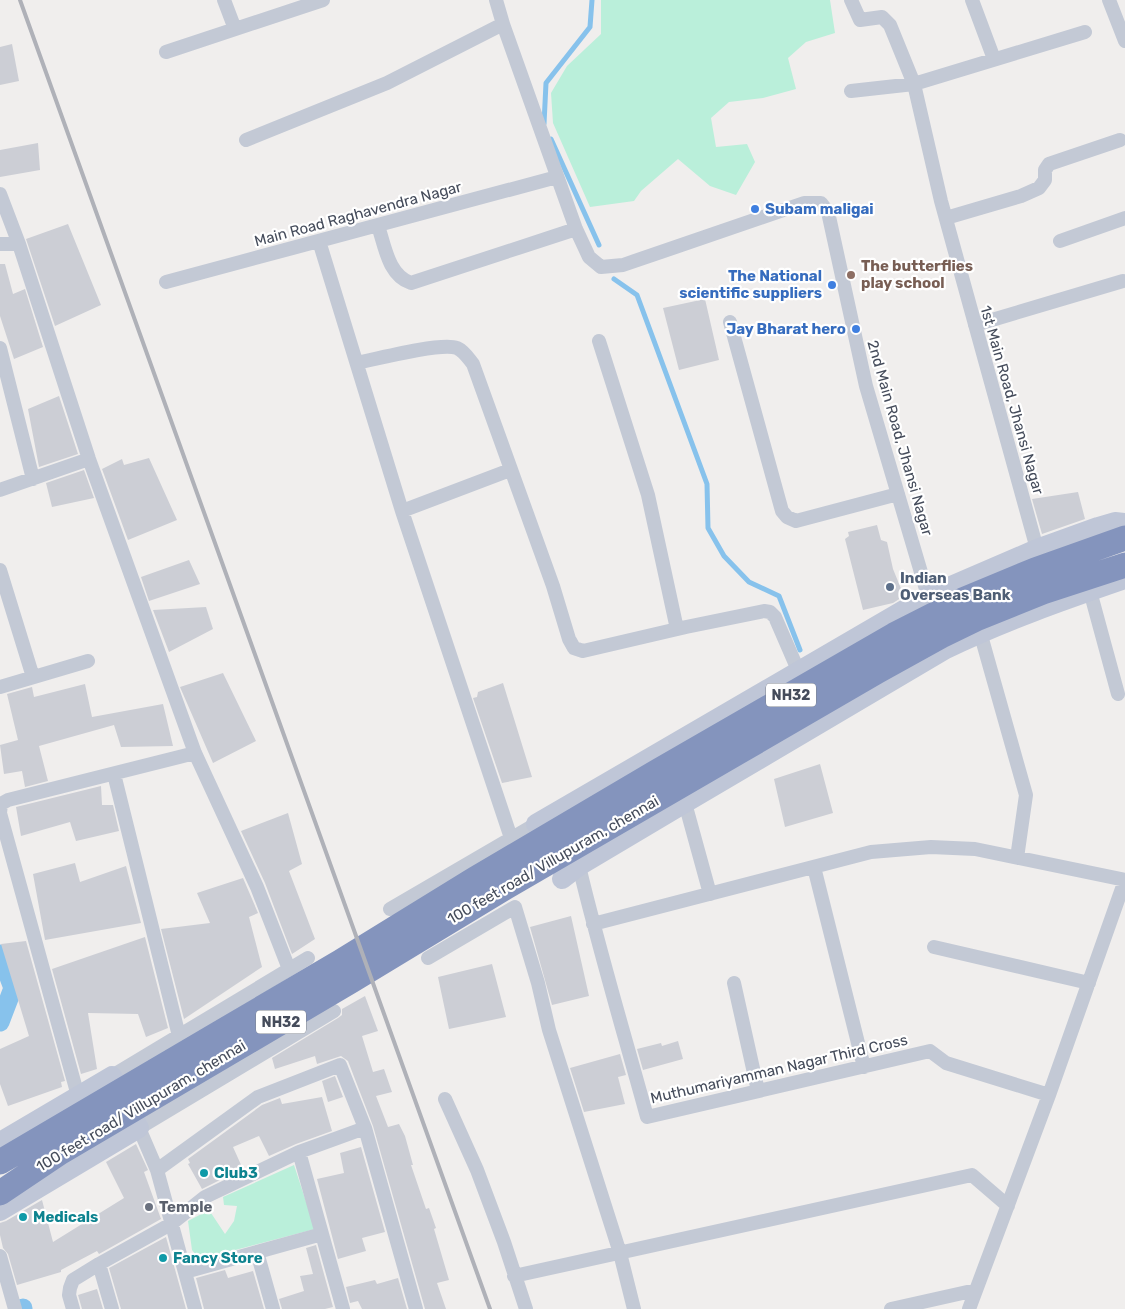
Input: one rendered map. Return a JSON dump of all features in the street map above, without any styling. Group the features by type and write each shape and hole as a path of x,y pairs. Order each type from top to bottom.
{"highway":[{"name":"100 feet road/ Villupuram, chennai","path":"0,1193 61,1152 558,844 675,761 933,614 1035,570 1125,538"},
{"name":"100 feet road/ Villupuram, chennai","path":"0,1162 322,972 941,636 976,619 1043,592 1125,565"}],"street":[{"path":"224,0 235,29"},
{"path":"166,52 323,0"},
{"path":"378,226 392,269 402,280 410,283 576,229 496,0"},
{"name":"1st Main Road, Jhansi Nagar","path":"851,0 860,20 882,17 890,25 914,84 946,218 1037,549"},
{"path":"972,0 994,59"},
{"path":"1109,0 1125,41"},
{"path":"246,140 387,83 503,24"},
{"path":"851,91 914,84 1085,32"},
{"path":"946,218 1021,196 1039,188 1045,180 1045,170 1049,164 1120,140"},
{"name":"Main Road Raghavendra Nagar","path":"166,282 558,177"},
{"path":"0,194 89,459 195,753 257,887 289,969"},
{"name":"2nd Main Road, Jhansi Nagar","path":"576,229 589,257 601,267 623,265 804,203 820,203 828,212 866,386 928,596"},
{"path":"1060,241 1125,218"},
{"path":"319,241 402,511 511,838"},
{"path":"0,244 18,244"},
{"path":"975,325 1123,281"},
{"path":"730,322 782,511 796,522 898,494"},
{"path":"599,341 648,496 677,629"},
{"path":"356,363 420,349 455,347 463,352 473,364 553,586 569,640 574,648 582,651 764,611 770,612 775,617 798,670"},
{"path":"0,348 33,478"},
{"path":"0,490 89,459"},
{"path":"402,511 510,470"},
{"path":"558,844 798,670 928,596 1037,549 1098,527 1116,522 1125,523"},
{"path":"0,570 32,678"},
{"path":"390,909 511,838 558,844 685,803 980,632 1045,606 1125,580"},
{"path":"1090,591 1118,694"},
{"path":"980,632 1026,795 1017,858"},
{"path":"0,687 88,661"},
{"path":"78,1096 0,813 1,804 8,800 195,753"},
{"path":"114,774 179,1036"},
{"path":"685,803 710,894"},
{"path":"558,844 562,879"},
{"name":"Muthumariyamman Nagar Third Cross","path":"558,844 593,924 604,957 647,1117 930,1052 946,1063 1049,1095"},
{"path":"593,924 871,852 931,847 976,849 1125,880 1049,1095 969,1309"},
{"path":"814,867 864,1067"},
{"path":"428,958 515,907 538,982 549,1030 620,1253 634,1309"},
{"path":"934,947 1088,984"},
{"path":"0,1142 308,958"},
{"path":"734,983 758,1091"},
{"path":"0,1211 334,1011"},
{"path":"156,1170 258,1097 340,1065 365,1128 416,1309"},
{"path":"112,1076 139,1128 156,1170 196,1309"},
{"path":"445,1099 477,1170 504,1242 526,1309"},
{"path":"73,1309 69,1295 73,1280 171,1224 206,1197 299,1152 365,1128"},
{"path":"299,1152 343,1309"},
{"path":"514,1276 972,1175 1008,1206"},
{"path":"185,1272 322,1234"},
{"path":"257,1252 273,1309"},
{"path":"0,1256 15,1309"},
{"path":"99,1264 112,1309"},
{"path":"890,1309 976,1290"}],"green space":[{"path":"601,0 830,0 835,33 806,42 788,58 796,89 763,98 729,102 711,118 716,147 747,144 755,162 736,195 710,186 678,159 641,191 634,201 590,207 553,123 551,93 567,66 601,34"},
{"path":"294,1165 315,1229 198,1258 192,1250 188,1221 209,1210 225,1234 234,1221 237,1206 224,1205 223,1197"}],"building":[{"path":"12,44 19,81 0,85 0,47"},
{"path":"38,143 40,170 0,177 0,150"},
{"path":"68,224 101,305 55,326 26,239"},
{"path":"0,264 5,264 13,294 25,289 43,347 14,359 0,316"},
{"path":"705,299 719,360 679,370 663,308"},
{"path":"59,396 78,454 39,467 28,409"},
{"path":"149,458 177,520 128,540 102,469 122,459 124,465"},
{"path":"84,470 94,498 52,507 46,483"},
{"path":"1078,492 1085,519 1042,534 1032,499"},
{"path":"877,525 881,540 887,542 893,569 904,596 893,603 863,610 845,539 849,536 848,532"},
{"path":"189,560 200,584 149,601 141,577"},
{"path":"206,607 213,629 169,652 153,610"},
{"path":"223,673 256,741 213,763 180,687"},
{"path":"503,683 532,777 502,783 473,698 477,697 478,692"},
{"path":"85,684 92,717 163,704 173,746 121,747 114,725 39,746 48,781 25,787 22,771 4,774 0,745 18,740 7,694 32,687 34,697"},
{"path":"820,764 833,813 785,827 774,779"},
{"path":"101,786 102,805 113,805 119,831 76,841 70,822 21,836 16,807"},
{"path":"288,813 302,864 289,871 315,939 292,954 265,883 241,831"},
{"path":"75,863 80,882 126,866 141,923 45,940 33,874"},
{"path":"243,878 258,913 249,917 262,967 184,1019 161,929 210,923 197,893"},
{"path":"571,916 589,996 552,1005 530,927"},
{"path":"145,937 168,1028 146,1037 138,1014 88,1013 97,1069 81,1074 52,969"},
{"path":"26,941 65,1081 61,1082 62,1087 8,1106 0,1084 0,1049 29,1036 1,944"},
{"path":"492,964 506,1017 449,1029 438,977"},
{"path":"365,996 378,1031 362,1036 373,1072 384,1069 392,1092 376,1096 388,1127 399,1124 405,1136 413,1165 411,1165 426,1209 429,1208 436,1228 434,1229 449,1280 437,1283 446,1309 425,1309 373,1126 348,1061 341,1056 317,1064 315,1056 275,1069 272,1058 338,1018 342,1015 342,1009"},
{"path":"678,1041 683,1059 643,1070 637,1049 661,1043 662,1046"},
{"path":"620,1054 626,1075 618,1077 625,1104 584,1112 570,1068"},
{"path":"335,1076 343,1097 328,1102 322,1081"},
{"path":"322,1097 332,1131 269,1156 259,1136 233,1147 242,1167 218,1177 220,1180 202,1189 188,1164 190,1163 188,1159 262,1105 280,1098 282,1104"},
{"path":"136,1144 148,1170 144,1172 161,1219 99,1254 97,1251 61,1270 61,1272 17,1285 8,1254 3,1248 0,1223 42,1200 53,1242 124,1198 106,1162"},
{"path":"361,1147 385,1232 362,1238 366,1251 338,1259 317,1179 344,1173 340,1153"},
{"path":"166,1237 186,1309 121,1309 109,1268"},
{"path":"316,1245 333,1307 325,1309 282,1309 279,1299 304,1291 300,1276 313,1274 306,1248"},
{"path":"225,1270 228,1278 253,1271 264,1309 204,1309 196,1278"},
{"path":"398,1278 407,1309 362,1309 358,1301 350,1303 346,1287 375,1280 377,1284"},
{"path":"97,1289 103,1309 82,1309 78,1295"}],"waterway":[{"path":"544,124 546,83 590,27 592,0"},
{"path":"551,139 599,245"},
{"path":"614,279 637,295 707,484 708,528 724,556 749,582 779,596 800,650"},
{"path":"0,954 13,988 0,1022"}],"railway":[{"path":"20,0 490,1309"}],"place":[{"name":"Subam maligai","path":"755,209"},
{"name":"The butterflies play school","path":"851,275"},
{"name":"The National scientific suppliers","path":"832,285"},
{"name":"Jay Bharat hero","path":"856,329"},
{"name":"Indian Overseas Bank","path":"890,587"},
{"name":"Club3","path":"204,1173"},
{"name":"Temple","path":"149,1207"},
{"name":"Medicals","path":"23,1217"},
{"name":"Fancy Store","path":"163,1258"}]}
